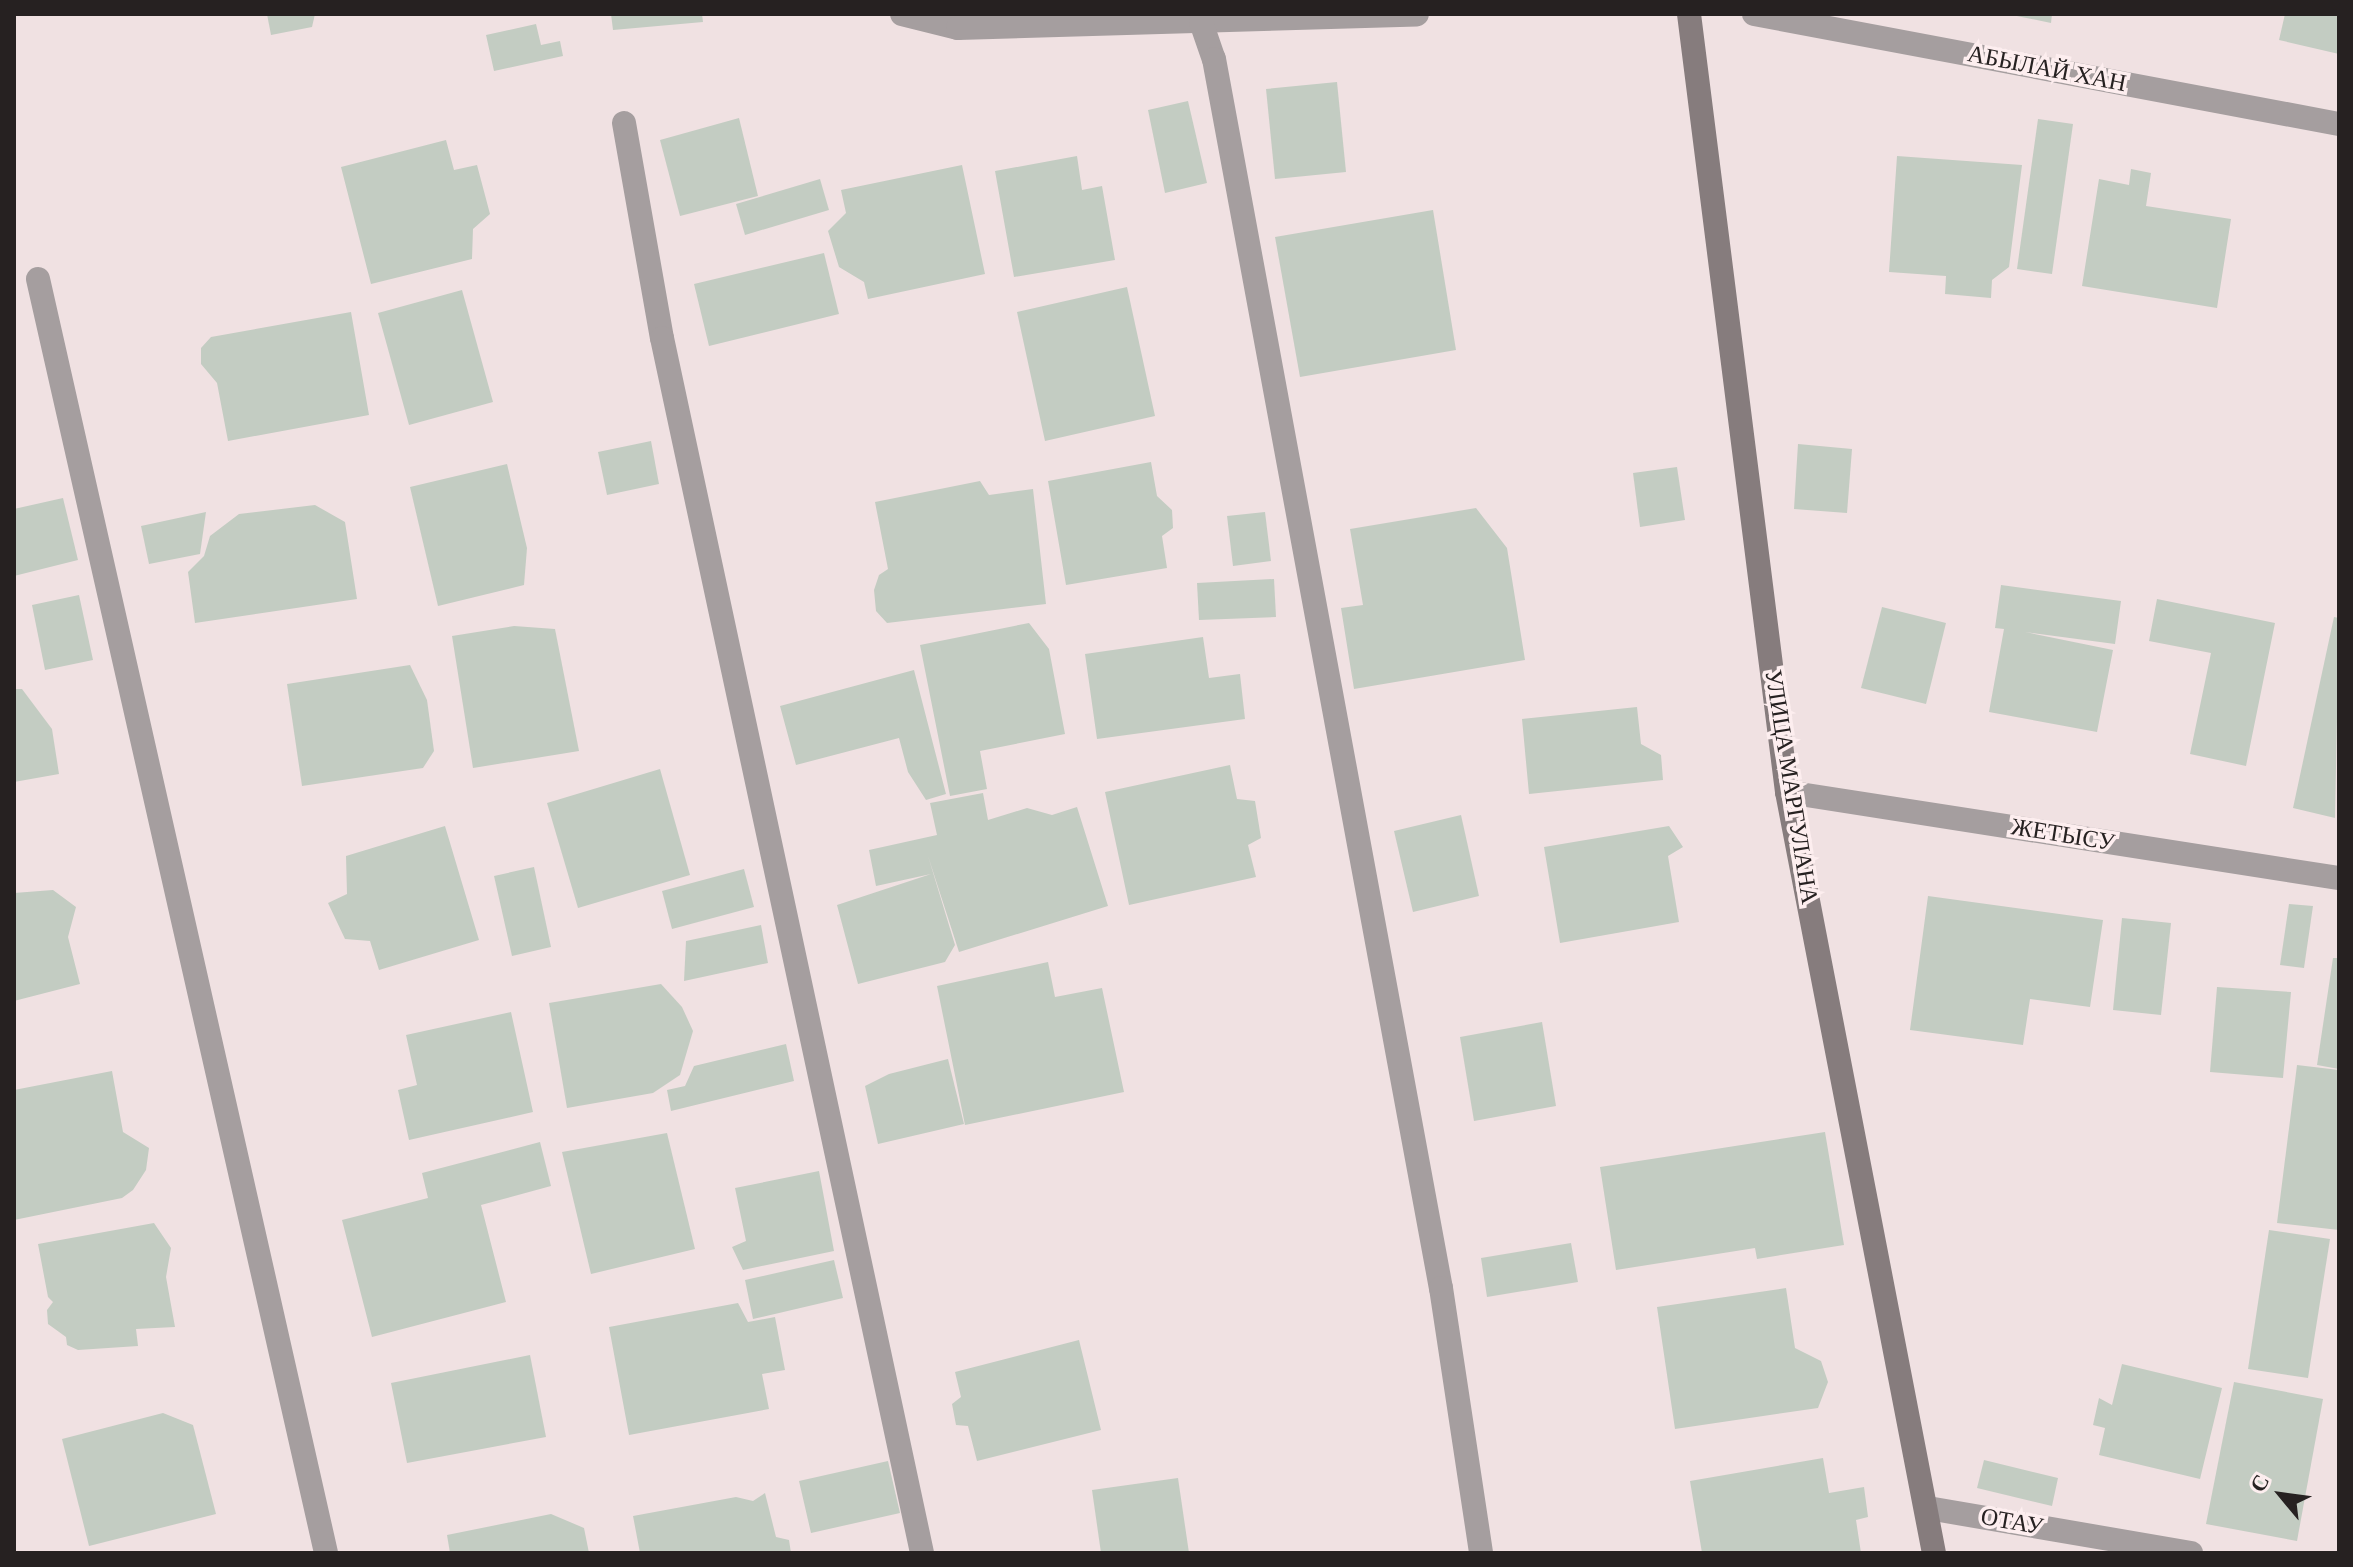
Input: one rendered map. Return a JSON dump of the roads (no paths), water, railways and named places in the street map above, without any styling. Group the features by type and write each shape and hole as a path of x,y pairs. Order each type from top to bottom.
{"street":[{"path":"902,14 958,28 1417,14"},
{"name":"УЛИЦА МАРГУЛАНА","path":"1689,14 1787,792 1928,1508 1934,1553"},
{"name":"АБЫЛАЙ ХАН","path":"1754,14 2339,124"},
{"path":"1201,22 1214,59 1441,1288 1481,1553"},
{"path":"624,123 662,338 922,1553"},
{"path":"38,279 326,1553"},
{"name":"ЖЕТЫСУ","path":"1787,792 2339,878"},
{"name":"ОТАУ","path":"1928,1508 2191,1553"}]}
